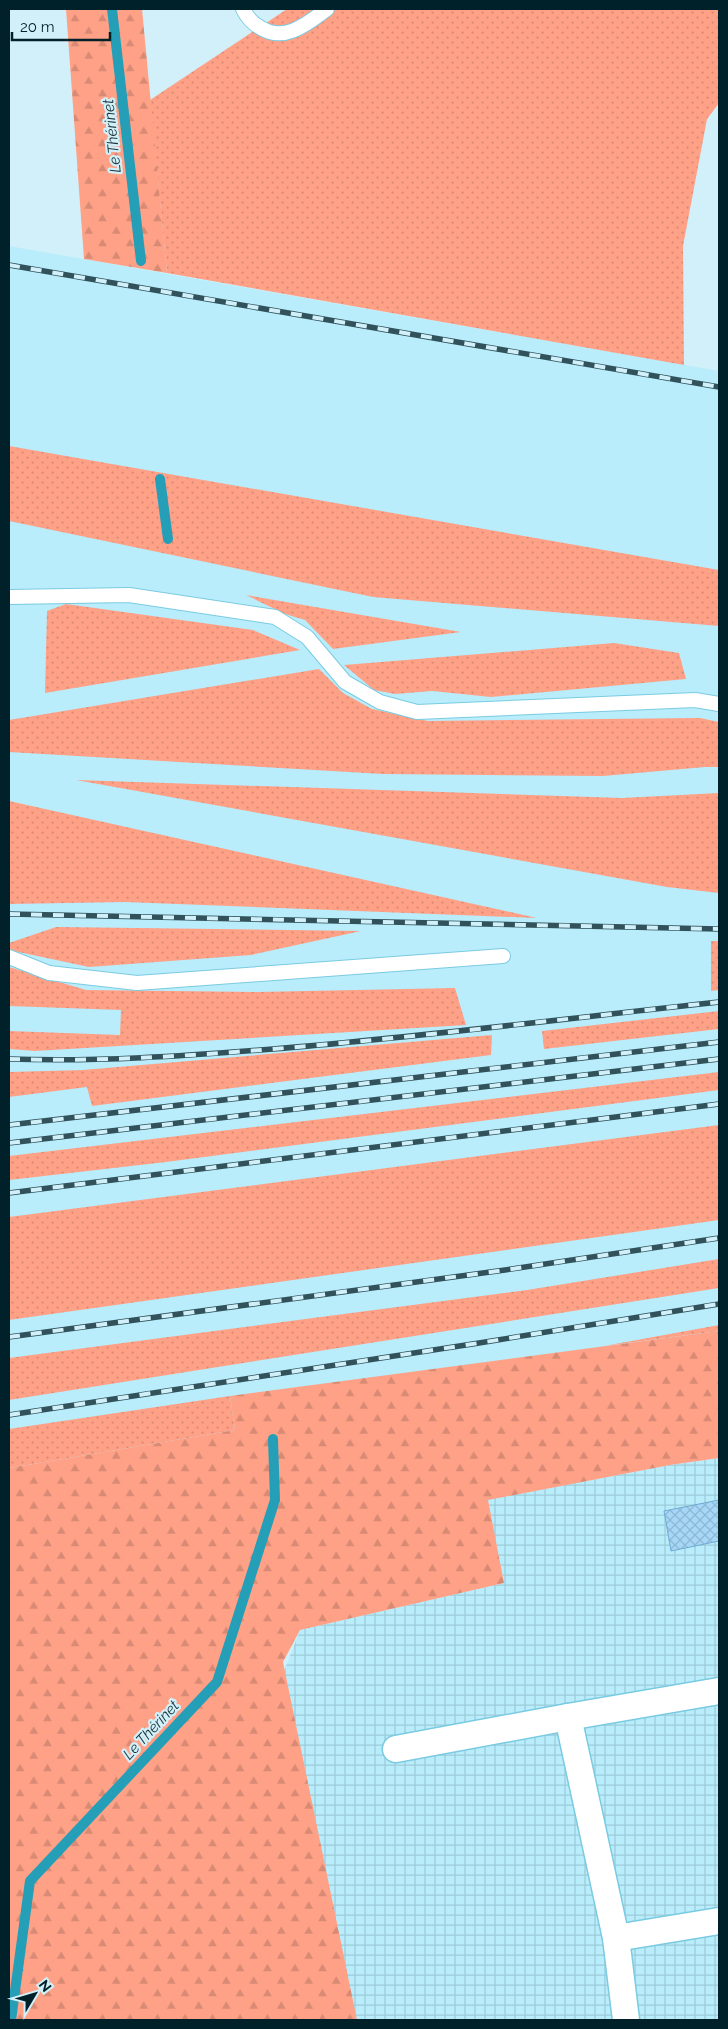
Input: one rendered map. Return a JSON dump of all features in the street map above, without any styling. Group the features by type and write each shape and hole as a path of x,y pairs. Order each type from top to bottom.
{"street":[{"path":"396,1749 719,1691"},
{"path":"568,1717 616,1938 626,2020"},
{"path":"616,1938 719,1921"}],"lane":[{"path":"243,9 253,24 265,31 280,35 307,24 327,9"},
{"path":"9,598 129,595 275,617 308,637 346,682 380,702 416,712 695,700 719,704"},
{"path":"9,957 49,973 137,983 503,956"}],"shaded area":[{"path":"9,246 719,371 719,1351 9,1468"},
{"path":"719,1458 719,2020 351,2020 284,1671 300,1630 504,1583 487,1500 670,1465"}],"green space":[{"path":"66,9 142,9 167,273 84,259"},
{"path":"287,9 719,9 719,103 707,119 683,246 684,365 167,273 150,100"},
{"path":"9,446 719,570 719,626 373,597 9,521"},
{"path":"246,595 461,632 333,649 305,620 285,614"},
{"path":"66,604 253,630 300,650 45,693 47,611"},
{"path":"614,643 679,653 686,679 491,697 432,691 395,694 374,690 344,665"},
{"path":"319,669 343,693 372,709 428,721 700,718 719,722 719,767 603,776 383,774 9,752 9,720"},
{"path":"76,780 622,798 719,793 719,893 667,887"},
{"path":"9,801 537,918 125,902 9,904"},
{"path":"56,927 361,931 251,955 89,967 9,950 9,943"},
{"path":"711,941 719,941 719,990 711,991"},
{"path":"9,967 86,990 258,992 455,988 466,1025 35,1051 9,1049 9,1031 120,1035 121,1010 9,1006"},
{"path":"719,1011 719,1029 544,1049 542,1031"},
{"path":"492,1035 491,1055 92,1106 87,1087 9,1097 9,1072 83,1070"},
{"path":"719,1072 719,1090 166,1162 9,1180 9,1156"},
{"path":"719,1125 719,1220 9,1320 9,1217"},
{"path":"719,1259 719,1288 9,1400 9,1358 527,1290"},
{"path":"719,1325 719,1331 604,1346"},
{"path":"719,1331 719,1458 670,1465 488,1500 504,1583 300,1630 283,1662 357,2020 9,2020 9,1468 235,1430 230,1396"},
{"path":"230,1396 235,1430 9,1468 9,1429"}],"building":[{"path":"719,1500 719,1541 671,1551 664,1511"}],"waterway":[{"name":"Le Thérinet","path":"112,9 141,261"},
{"name":"Le Thérinet","path":"160,479 168,539"},
{"name":"Le Thérinet","path":"11,2020 30,1881 217,1682 275,1500 273,1439"}],"railway":[{"path":"9,265 719,387"},
{"path":"9,914 719,929"},
{"path":"9,1059 108,1059 273,1049 440,1033 719,1002"},
{"path":"9,1125 719,1042"},
{"path":"9,1143 719,1059"},
{"path":"9,1193 719,1104"},
{"path":"9,1337 505,1270 719,1238"},
{"path":"9,1415 719,1304"}]}
